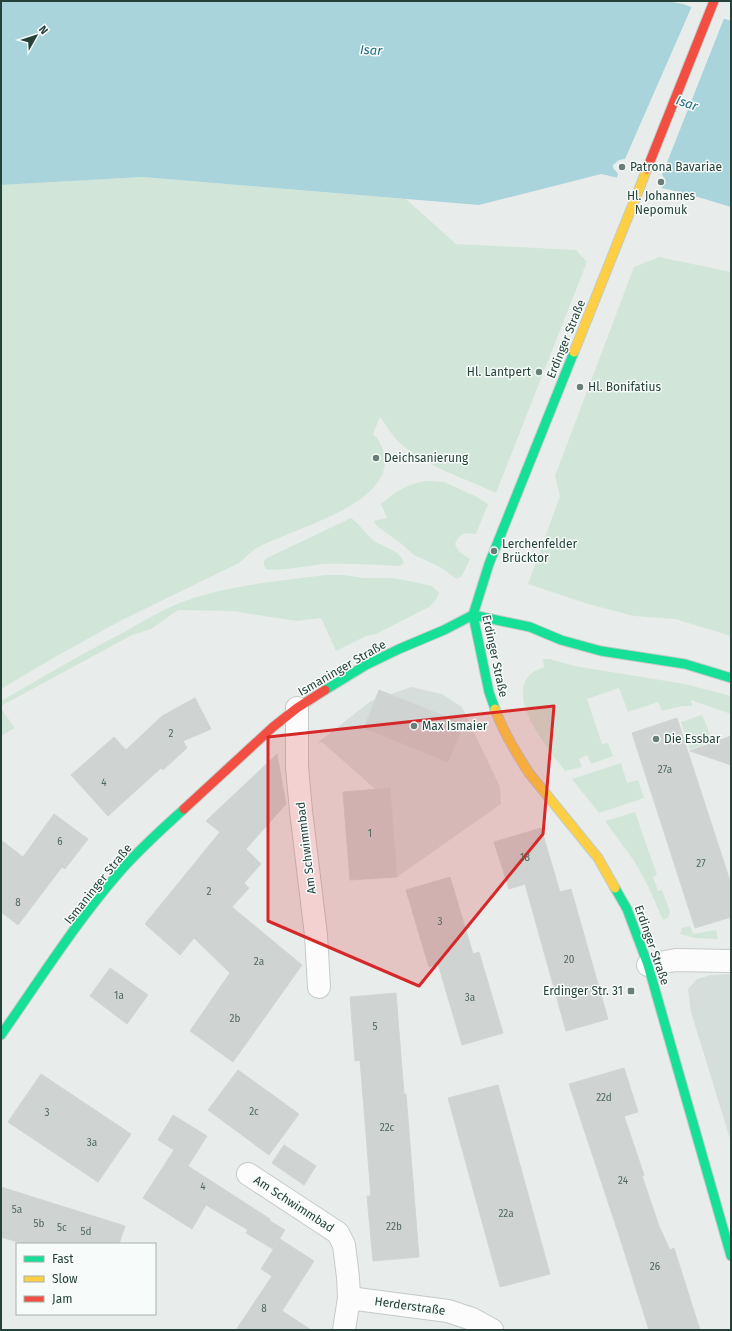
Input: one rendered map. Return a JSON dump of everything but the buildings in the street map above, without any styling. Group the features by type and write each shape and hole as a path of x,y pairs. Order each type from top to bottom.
{"street":[{"name":"Erdinger Straße","path":"714,1 489,564 473,615 489,692 498,718 505,732 529,773 598,858 627,909 648,965 731,1256"},
{"path":"473,615 530,627 561,640 600,651 685,664 731,678"},
{"name":"Ismaninger Straße","path":"1,1035 82,919 117,875 154,836 272,727 333,684 366,665 444,630 473,615"},
{"name":"Am Schwimmbad","path":"297,708 297,767 316,935 319,987"},
{"path":"648,965 676,960 731,961"},
{"name":"Am Schwimmbad","path":"248,1174 338,1233 344,1245 346,1256 349,1298 344,1330"},
{"name":"Herderstraße","path":"349,1298 448,1311 472,1319 492,1330"}],"highlighted area":[{"path":"554,706 543,834 419,986 268,921 268,737"}],"shaded area":[{"path":"411,687 442,694 462,707 500,787 501,804 397,877 390,788 375,789 322,742 316,744 371,701"},
{"path":"731,974 731,1142 691,1012 688,989 697,979 711,975"}],"green space":[{"path":"142,177 406,199 456,244 576,250 587,262 496,493 446,472 410,452 395,438 380,417 373,434 380,443 385,464 378,482 363,497 342,511 255,549 239,563 120,621 1,689 1,185"},
{"path":"659,257 731,272 731,636 675,619 634,616 588,604 528,584 560,496 555,476 634,267"},
{"path":"427,481 444,482 475,496 488,504 476,534 463,534 455,544 459,552 470,559 462,576 457,579 440,567 414,555 377,526 374,521 387,518 381,504 392,495 408,486"},
{"path":"351,518 374,541 396,552 404,563 400,566 334,564 278,570 266,569 264,561 267,558"},
{"path":"325,575 344,575 364,578 393,578 432,586 439,593 436,600 429,607 376,634 366,636 336,651 321,618 297,621 232,611 178,610 151,629 132,635 1,706 1,701 172,606 204,595 238,587"},
{"path":"543,659 550,659 574,666 685,684 731,696 731,714 691,700 692,706 682,706 662,711 658,702 628,712 619,688 587,699 602,744 608,743 613,756 591,764 587,755 579,759 582,767 565,771 540,737 532,723 526,709 523,695 524,683 533,672 544,667"},
{"path":"1,709 15,728 1,736"},
{"path":"702,715 713,741 690,750 681,722"},
{"path":"621,763 627,783 638,780 644,798 599,813 572,779"},
{"path":"635,812 657,875 653,877 658,891 662,890 670,912 668,918 663,920 649,888 635,862 605,821"},
{"path":"690,926 693,934 716,930 718,939 695,938 680,934 682,928"}],"water":[{"name":"Isar","path":"1,1 666,1 683,4 731,21 731,207 688,194 601,174 479,205 142,177 1,185"}],"pier":[{"path":"692,6 725,16 662,175 665,179 665,183 661,188 657,189 616,179 618,174 613,168 613,165 619,160 625,159"}],"traffic: fast":[{"path":"495,709 489,692 473,615 489,564 574,352"},
{"path":"325,690 366,665 444,630 473,615 530,627 561,640 601,651 685,664 731,678"},
{"path":"1,1035 71,933 101,894 149,841 184,809"},
{"path":"615,888 627,909 648,965 731,1256"}],"traffic: slow":[{"path":"574,352 647,169"},
{"path":"495,709 506,734 529,773 598,858 615,888"}],"traffic: jam":[{"path":"647,169 714,1"},
{"path":"184,809 273,727 297,708 325,690"}],"place":[{"name":"Patrona Bavariae","path":"622,167"},
{"name":"Hl. Johannes Nepomuk","path":"661,182"},
{"name":"Hl. Lantpert","path":"539,372"},
{"name":"Hl. Bonifatius","path":"580,387"},
{"name":"Deichsanierung","path":"376,458"},
{"name":"Lerchenfelder Brücktor","path":"494,551"},
{"name":"Max Ismaier","path":"414,726"},
{"name":"Die Essbar","path":"656,739"},
{"name":"Erdinger Str. 31","path":"631,991"}]}
